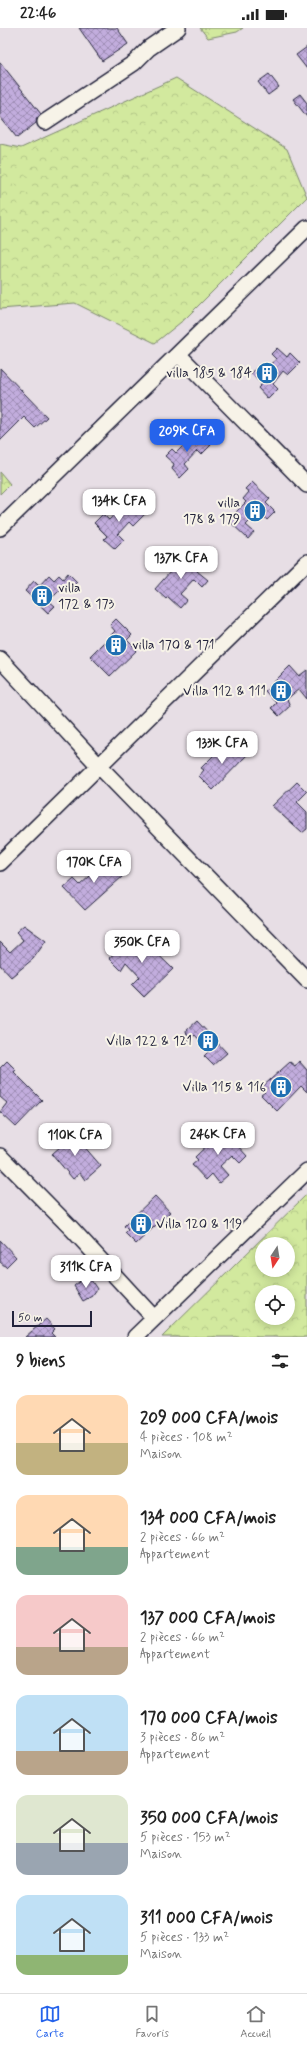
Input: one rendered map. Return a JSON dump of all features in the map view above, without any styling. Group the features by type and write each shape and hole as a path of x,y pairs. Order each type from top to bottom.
{"street":[{"path":"45,122 134,63 149,48 178,28"},
{"path":"0,528 307,228"},
{"path":"178,354 307,485"},
{"path":"0,863 307,562"},
{"path":"0,659 99,766 307,980"},
{"path":"0,1156 72,1229 154,1318"},
{"path":"135,1337 307,1171"}],"green space":[{"path":"200,28 243,28 237,32 208,38"},
{"path":"176,78 287,149 307,197 186,318 155,343 75,303 0,309 0,144 21,148"},
{"path":"0,472 10,484 0,494"},
{"path":"307,1194 307,1337 162,1337 255,1245 255,1277 295,1277 295,1237 263,1237"}],"building":[{"path":"79,28 117,28 128,44 102,61"},
{"path":"307,47 307,69 296,55"},
{"path":"0,62 41,114 37,118 36,123 17,138 0,117"},
{"path":"269,74 279,87 268,95 258,82"},
{"path":"300,94 307,103 307,117 293,99"},
{"name":"villa 185 & 184","path":"277,348 287,357 290,353 300,363 288,375 283,371 273,384 278,389 268,399 258,388 262,384 251,374 258,366 262,372 276,359 271,354"},
{"path":"0,368 47,417 35,428 24,417 0,441"},
{"path":"191,431 202,442 205,439 211,445 201,455 197,451 185,464 189,469 180,478 172,469 174,464 165,456 172,449 176,453 189,440 185,437"},
{"name":"villa 178 & 179","path":"252,482 270,499 266,503 275,512 267,520 259,512 246,525 254,532 248,539 228,520 246,502 243,499 249,492 245,489"},
{"path":"126,502 131,507 135,503 146,513 133,526 129,522 118,534 124,540 115,549 104,539 107,536 94,523 103,514 109,520"},
{"path":"186,554 201,567 197,571 208,580 202,587 194,579 180,594 187,600 180,608 168,597 166,599 155,589"},
{"name":"villa 172 & 173","path":"68,573 77,582 67,592 62,588 49,601 55,606 48,613 25,591 34,581 39,586 49,575 54,580 59,575 63,579"},
{"name":"villa 170 & 171","path":"116,619 132,635 127,640 137,650 110,676 90,656 115,631 110,625"},
{"name":"Villa 112 & 111","path":"290,666 299,676 307,670 307,699 299,689 287,699 290,706 279,716 271,708 276,703 265,691"},
{"path":"227,742 231,747 236,743 247,755 213,790 199,776 204,770 201,768"},
{"path":"297,782 307,792 297,802 307,812 307,829 302,833 272,806"},
{"path":"94,859 101,866 107,861 122,877 85,910 64,888 74,879 80,885 90,876 86,867"},
{"path":"24,925 46,941 33,959 11,977 0,965 0,942 10,952 23,940 16,932"},
{"path":"139,936 173,969 144,997 132,985 140,977 126,962 121,970 109,958 127,941 131,944"},
{"name":"Villa 122 & 121","path":"197,1021 227,1053 213,1065 204,1056 209,1051 195,1035 189,1040 186,1031"},
{"path":"7,1061 16,1070 14,1072 42,1100 16,1127 0,1112 7,1103 0,1097 0,1068"},
{"name":"Villa 115 & 116","path":"299,1061 307,1070 307,1092 301,1086 277,1111 261,1095 265,1092 261,1088 290,1062 295,1066"},
{"path":"70,1130 101,1166 85,1180 80,1173 73,1179 52,1154 61,1146 57,1142"},
{"path":"230,1130 241,1142 237,1145 247,1156 240,1163 232,1155 220,1166 228,1175 219,1183 212,1174 206,1180 192,1165 198,1160 195,1157 221,1132 223,1137"},
{"name":"Villa 120 & 119","path":"155,1196 170,1212 136,1244 125,1233 128,1230 124,1226"},
{"path":"0,1240 16,1257 6,1267 0,1262"},
{"path":"85,1277 88,1280 91,1280 97,1289 92,1296 83,1301 74,1286"},
{"path":"46,1319 55,1329 51,1333 55,1337 25,1337"}],"place":[{"name":"villa 185 & 184","path":"267,373"},
{"name":"villa 178 & 179","path":"255,511"},
{"name":"villa 172 & 173","path":"42,596"},
{"name":"villa 170 & 171","path":"116,645"},
{"name":"Villa 112 & 111","path":"281,691"},
{"name":"Villa 122 & 121","path":"208,1041"},
{"name":"Villa 115 & 116","path":"281,1087"},
{"name":"Villa 120 & 119","path":"141,1224"}]}
